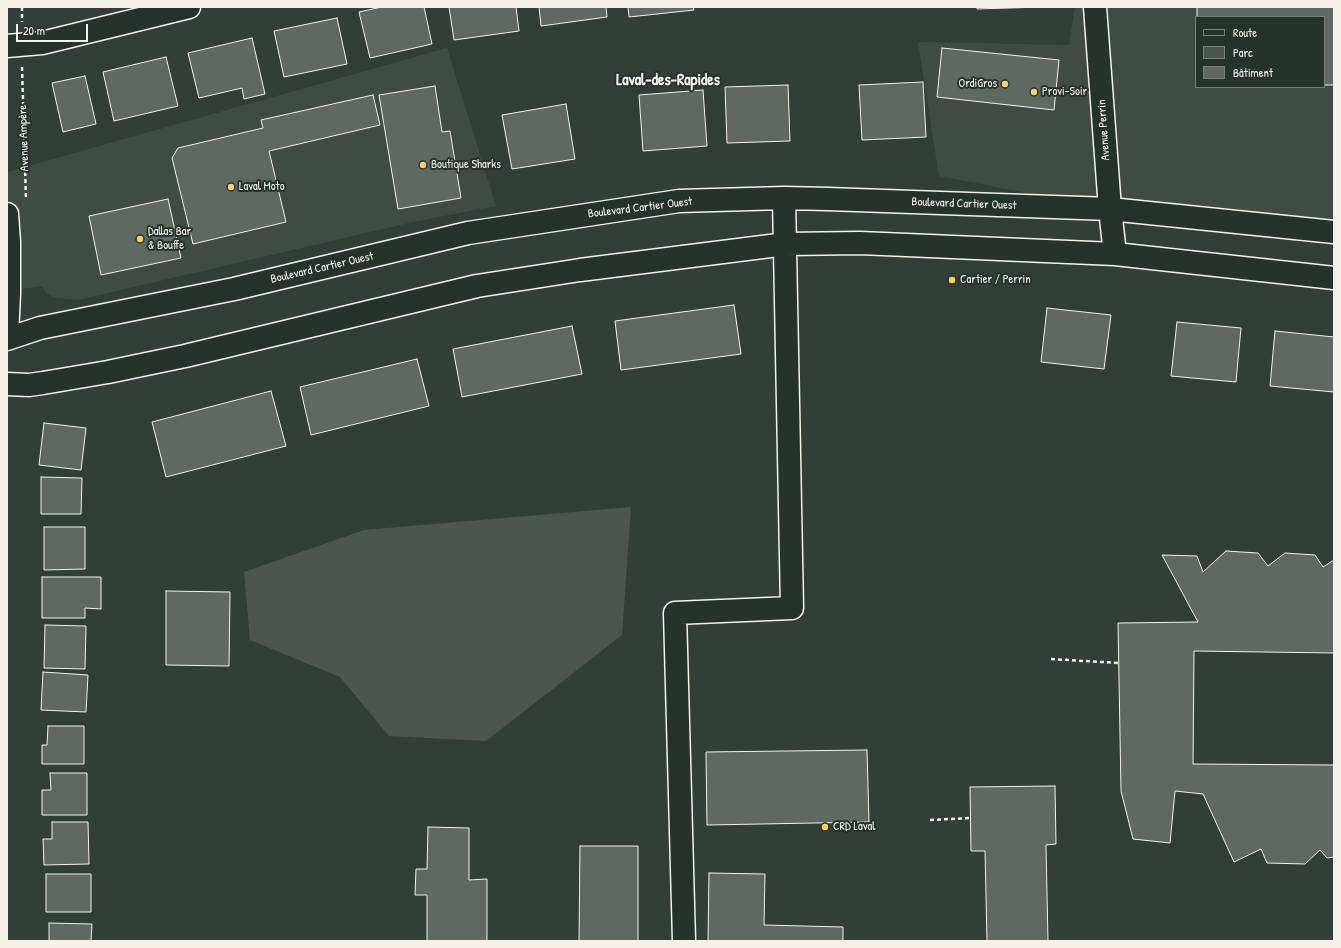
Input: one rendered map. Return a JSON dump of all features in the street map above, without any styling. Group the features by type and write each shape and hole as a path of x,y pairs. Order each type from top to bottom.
{"street":[{"path":"7,46 42,43 189,7"},
{"name":"Avenue Perrin","path":"1095,7 1110,209 1115,254"},
{"path":"684,941 675,613 792,608 784,198"},
{"name":"Boulevard Cartier Ouest","path":"7,339 40,328 234,289 468,233 679,201 784,198 1110,209 1334,232"},
{"path":"7,214 10,294 7,336"},
{"path":"7,384 29,385 43,383 108,372 185,356 477,286 580,270 786,244 860,243 1115,254 1334,278"}],"path":[{"path":"22,7 22,13"},
{"name":"Avenue Ampère","path":"22,78 26,199"},
{"path":"1051,659 1119,663"},
{"path":"930,820 970,818"}],"shaded area":[{"path":"1075,7 1334,7 1334,232 1110,209 939,176 918,42 1069,45"},
{"path":"447,48 496,206 413,222 78,300 55,298 47,294 42,286 7,291 7,172"}],"green space":[{"path":"631,507 622,635 486,741 389,736 340,677 250,640 244,572 364,530"}],"building":[{"path":"382,7 424,7 432,44 370,58 359,12"},
{"path":"449,7 516,7 519,31 454,40"},
{"path":"539,7 606,7 607,17 541,26"},
{"path":"628,7 693,7 694,10 629,17"},
{"path":"977,7 1042,7 977,9"},
{"path":"1197,7 1334,7 1334,85 1325,85 1325,16 1197,16"},
{"path":"337,18 347,64 284,77 274,31"},
{"path":"252,38 265,94 244,99 242,88 199,98 188,53"},
{"path":"942,48 1059,60 1054,110 937,97"},
{"path":"166,57 178,106 114,121 103,72"},
{"path":"85,76 96,124 63,132 52,83"},
{"path":"923,82 926,137 862,140 859,85"},
{"path":"788,85 790,141 727,143 725,87"},
{"name":"Boutique Sharks","path":"435,86 442,132 450,131 461,198 398,209 379,95"},
{"path":"703,90 707,146 643,151 639,95"},
{"path":"373,95 380,125 269,151 286,222 193,244 172,158 178,148 263,128 261,120"},
{"path":"566,104 575,159 512,169 502,115"},
{"path":"168,199 181,258 101,275 89,216"},
{"path":"734,305 741,354 621,370 615,321"},
{"path":"1047,308 1111,315 1104,369 1041,362"},
{"path":"1177,322 1241,328 1236,382 1171,376"},
{"path":"572,326 582,374 462,397 453,349"},
{"path":"1275,331 1334,337 1334,392 1270,386"},
{"path":"417,359 429,406 311,435 300,387"},
{"path":"271,391 286,446 166,477 152,422"},
{"path":"44,423 86,428 81,470 39,465"},
{"path":"41,477 82,478 81,514 41,514"},
{"path":"44,527 85,527 85,569 44,570"},
{"path":"1226,551 1258,553 1268,566 1285,553 1315,555 1323,567 1334,560 1334,653 1194,651 1193,764 1334,765 1334,857 1327,858 1320,850 1305,864 1267,863 1261,849 1234,862 1203,794 1175,791 1170,843 1133,839 1121,791 1118,623 1198,622 1162,555 1197,556 1203,572"},
{"path":"42,577 101,577 101,609 85,608 85,618 42,618"},
{"path":"166,591 230,592 229,666 166,665"},
{"path":"45,625 86,626 85,669 44,668"},
{"path":"43,672 88,675 86,712 41,710"},
{"path":"48,726 84,726 84,764 42,764 42,745 47,745"},
{"path":"867,750 869,822 707,825 706,752"},
{"path":"50,773 87,773 87,815 42,815 42,790 51,790"},
{"path":"1055,786 1056,844 1046,845 1048,941 987,941 985,851 971,851 970,787"},
{"path":"52,822 88,822 89,864 44,865 43,839 52,839"},
{"path":"428,827 469,828 469,880 487,879 487,941 427,941 427,895 415,895 416,869 427,869"},
{"path":"580,846 638,846 638,941 579,941"},
{"path":"709,873 765,874 764,925 843,927 843,941 708,941"},
{"path":"46,874 91,874 91,912 46,912"},
{"path":"49,923 92,924 91,941 49,941"}],"place":[{"name":"OrdiGros","path":"1005,84"},
{"name":"Provi-Soir","path":"1034,92"},
{"name":"Boutique Sharks","path":"423,165"},
{"name":"Laval Moto","path":"231,187"},
{"name":"Dallas Bar & Bouffe","path":"140,239"},
{"name":"Cartier / Perrin","path":"952,280"},
{"name":"CRD Laval","path":"825,827"}],"district":[{"name":"Laval-des-Rapides","path":"668,81"}]}
